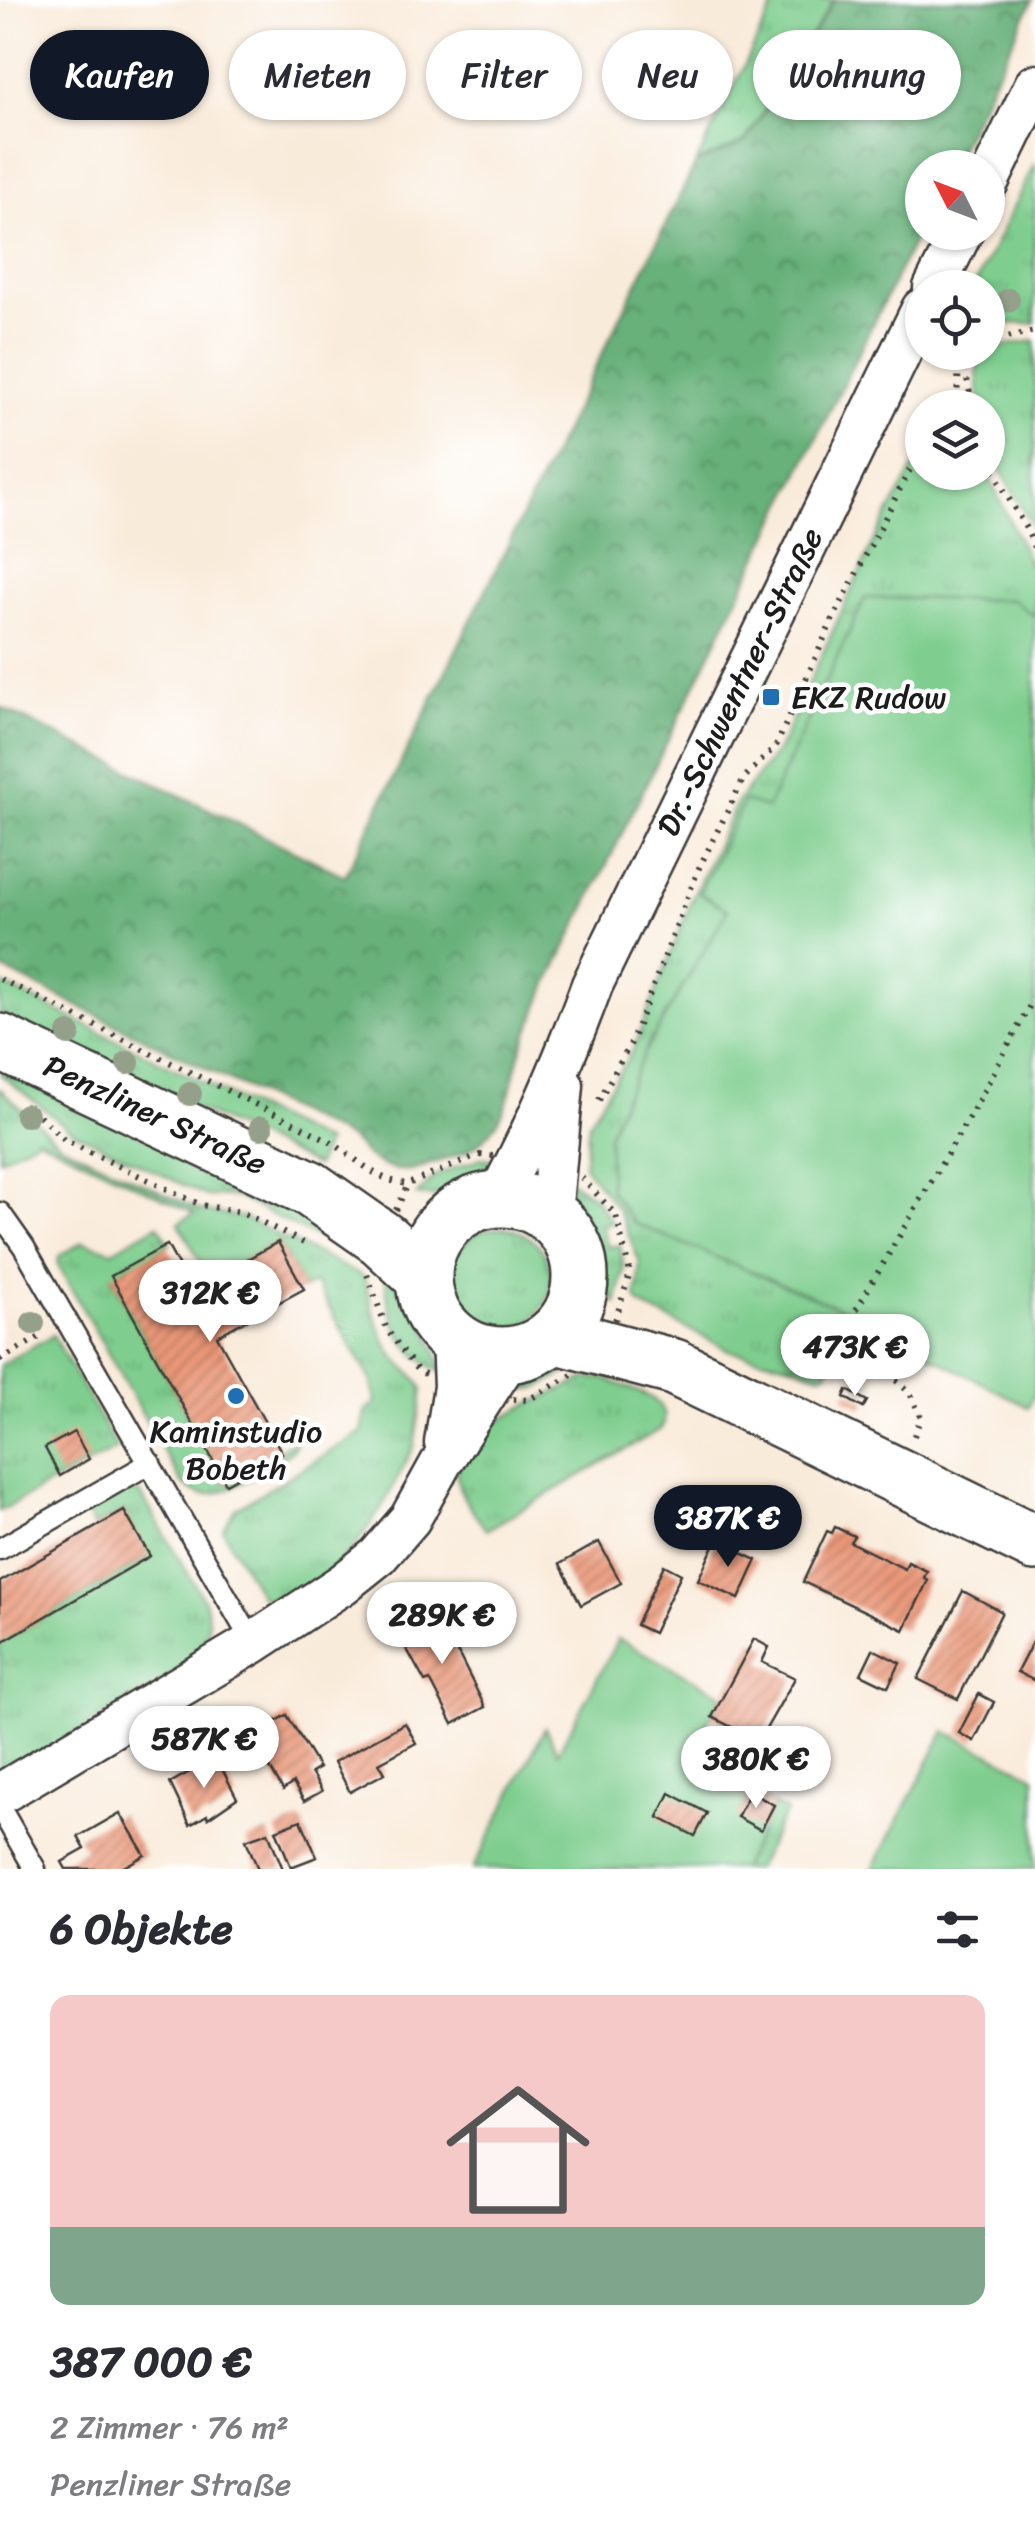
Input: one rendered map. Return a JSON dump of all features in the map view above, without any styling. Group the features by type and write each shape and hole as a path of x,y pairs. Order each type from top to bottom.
{"main road":[{"name":"Penzliner Straße","path":"0,1042 310,1188 459,1206"},
{"path":"531,1345 576,1249 566,1230 459,1206 435,1235 426,1254 423,1277 433,1315 531,1345 674,1367 1035,1543"}],"street":[{"path":"1004,150 1035,85"},
{"name":"Dr.-Schwentner-Straße","path":"459,1206 565,1058 600,969 905,344"},
{"path":"0,1794 252,1643 343,1584 378,1556 410,1518 442,1463 531,1345"}],"lane":[{"path":"1,1216 68,1321 252,1643"},
{"path":"0,1549 150,1463"},
{"path":"0,1808 35,1869"}],"path":[{"path":"1005,337 1035,331"},
{"path":"459,1206 592,1113 630,1043 699,868 744,778 776,746 873,536 905,477"},
{"path":"1004,490 1035,550"},
{"path":"0,979 326,1139 350,1153 374,1175 459,1206 581,1177 616,1215 630,1274 531,1345 418,1370 386,1330 459,1206 480,1154 459,1206"},
{"path":"897,1475 921,1417 910,1393 850,1340 853,1314 975,1107 1035,996"},
{"path":"64,1140 201,1205 241,1212 320,1251"},
{"path":"0,1360 68,1321"},
{"path":"531,1345 579,1371 528,1400 531,1345"}],"green space":[{"path":"777,0 834,0 815,30 762,30"},
{"path":"834,0 1033,0 958,150 905,150 905,250 909,250 547,986 521,1051 507,1103 487,1136 464,1152 425,1166 403,1170 384,1166 352,1140 0,968 0,707 345,876 696,163 745,142 759,120 961,120 961,30 815,30"},
{"path":"753,48 753,120 759,120 745,142 696,163 717,120 733,120 733,89"},
{"path":"1035,163 1035,323 1005,324 1005,270 982,270 992,250 1005,250 1005,224"},
{"path":"1035,341 1035,532 1005,478 1005,390 978,390 978,370 1005,370 1005,346"},
{"path":"905,484 905,490 995,490 1035,574 1035,617 1012,600 865,598 767,809 745,801 700,894 728,910 646,1049 848,1312 827,1372 821,1375 731,1351 641,1305 636,1298 640,1263 618,1210 584,1166 589,1122 634,1048 694,894 737,802 779,748 875,539"},
{"path":"865,598 1013,600 1035,617 1035,1394 1028,1407 842,1309 633,1223 610,1190 608,1134 646,1049 728,910 699,893 744,801 767,808"},
{"path":"0,983 326,1143 316,1166 0,1014"},
{"path":"4,1072 363,1235 344,1246 326,1242 236,1197 206,1196 70,1130 0,1074"},
{"path":"0,1089 60,1144 201,1211 241,1217 364,1277 387,1344 423,1390 414,1447 380,1511 353,1549 306,1592 283,1603 261,1597 223,1530 236,1509 362,1432 365,1412 376,1402 371,1380 315,1283 304,1289 278,1242 210,1280 179,1223 194,1213 38,1138 0,1159"},
{"path":"481,1158 507,1161 468,1192 417,1195 436,1175"},
{"path":"568,1179 595,1198 612,1223 602,1225 608,1247 620,1245 624,1269 616,1304 586,1244"},
{"path":"158,1225 170,1244 111,1277 226,1483 281,1453 280,1449 294,1441 295,1446 288,1453 265,1470 212,1494 196,1493 181,1482 58,1265 59,1256 83,1242 113,1251"},
{"path":"500,1228 519,1232 536,1243 547,1260 551,1279 547,1298 536,1315 519,1326 500,1330 481,1326 464,1315 453,1298 449,1279 453,1260 464,1243 481,1232"},
{"path":"386,1268 409,1283 444,1373 417,1355 398,1331 388,1301"},
{"path":"53,1335 117,1448 0,1511 0,1365"},
{"path":"549,1355 574,1368 539,1388 501,1392 524,1364"},
{"path":"603,1378 656,1402 665,1418 661,1429 486,1530 458,1483 460,1459 470,1443 528,1405 586,1379"},
{"path":"120,1493 141,1494 205,1602 207,1631 191,1654 196,1661 0,1778 0,1643 149,1557 124,1511 94,1527 86,1513"},
{"path":"618,1639 722,1694 689,1758 774,1805 741,1869 473,1869 545,1728 558,1752"},
{"path":"945,1731 1035,1776 1035,1869 873,1869"},
{"path":"774,1805 786,1811 756,1869 741,1869"}],"building":[{"path":"278,1242 304,1289 217,1336 282,1453 226,1484 111,1276 167,1245 192,1290"},
{"path":"847,1390 867,1401 863,1408 844,1397"},
{"path":"74,1432 89,1459 60,1476 45,1448"},
{"path":"765,1495 785,1506 781,1513 761,1502"},
{"path":"124,1511 150,1556 0,1643 0,1582"},
{"path":"835,1527 854,1536 850,1542 905,1569 908,1562 927,1571 924,1578 928,1580 904,1630 803,1582 827,1531 832,1533"},
{"path":"716,1541 757,1560 739,1599 698,1580"},
{"path":"599,1542 621,1583 581,1605 560,1564"},
{"path":"664,1565 681,1574 653,1633 636,1625"},
{"path":"963,1591 1002,1612 958,1699 918,1679"},
{"path":"437,1611 485,1707 453,1724 430,1680 425,1682 398,1633"},
{"path":"1035,1637 1035,1681 1017,1672"},
{"path":"754,1639 769,1647 762,1662 795,1678 759,1741 712,1717"},
{"path":"873,1649 900,1663 888,1687 861,1674"},
{"path":"979,1694 994,1702 974,1741 959,1733"},
{"path":"287,1715 319,1768 311,1773 322,1791 304,1801 293,1783 283,1790 251,1736"},
{"path":"405,1723 416,1743 379,1763 385,1773 350,1792 334,1762"},
{"path":"216,1757 237,1798 190,1825 170,1783"},
{"path":"750,1792 774,1805 761,1830 737,1817"},
{"path":"670,1793 707,1813 695,1836 658,1817"},
{"path":"120,1813 145,1855 120,1869 66,1869 62,1862 85,1849 78,1837"},
{"path":"301,1820 317,1857 291,1867 276,1830"},
{"path":"268,1832 283,1869 258,1869 246,1840"}],"place":[{"name":"EKZ Rudow","path":"771,697"},
{"name":"Kaminstudio Bobeth","path":"236,1396"}]}
